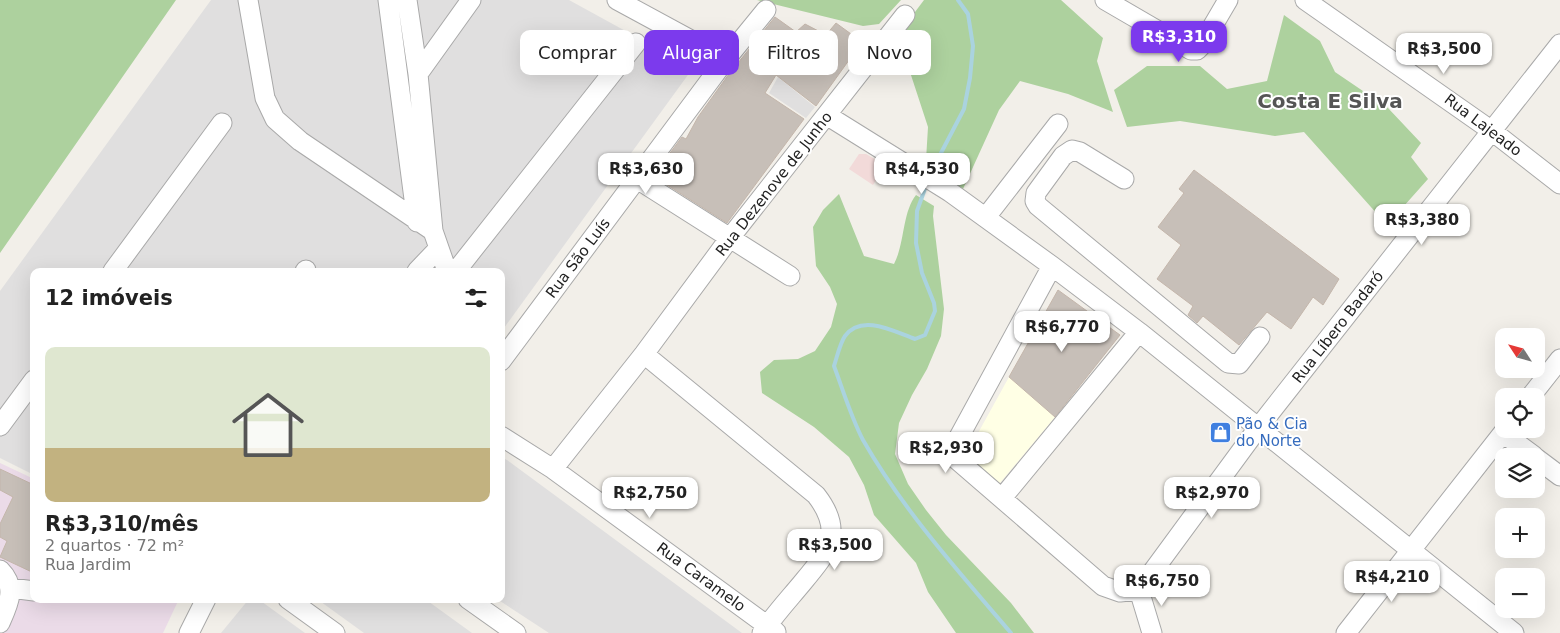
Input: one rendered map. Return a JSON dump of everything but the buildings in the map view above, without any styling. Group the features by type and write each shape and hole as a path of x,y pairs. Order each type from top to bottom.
{"street":[{"path":"248,0 265,98 275,119 300,141 429,234"},
{"path":"388,0 429,234 446,268"},
{"path":"407,0 418,74 429,234 418,268"},
{"path":"418,74 471,0"},
{"path":"618,0 673,30"},
{"path":"1105,0 1191,50 1197,50 1201,46 1228,0"},
{"name":"Rua Lajeado","path":"1305,0 1492,131 1560,184"},
{"name":"Rua São Luís","path":"739,43 766,10"},
{"name":"Rua Dezenove de Junho","path":"553,469 644,354 729,239 828,116 905,15"},
{"path":"458,268 636,43"},
{"name":"Rua Líbero Badaró","path":"1139,590 1258,428 1560,44"},
{"name":"Rua São Luís","path":"505,356 714,75"},
{"path":"828,116 950,192 1052,266 1167,354 1514,633"},
{"path":"115,268 222,123"},
{"path":"986,217 1058,124"},
{"path":"1124,179 1080,152 1072,150 1063,156 1036,193 1035,200 1038,206 1228,363 1239,364 1260,337"},
{"path":"637,179 790,276"},
{"path":"1052,266 953,448 959,463 1103,586 1120,592 1139,590 1152,633"},
{"path":"1167,354 1186,328"},
{"path":"1002,498 1139,332"},
{"path":"644,354 816,496 826,508 831,526 826,554 768,631"},
{"path":"1537,388 1560,359"},
{"path":"0,426 30,385"},
{"path":"1346,633 1500,438"},
{"path":"1513,438 1525,448"},
{"name":"Rua Caramelo","path":"505,439 553,469 768,631"},
{"path":"1545,465 1560,476"},
{"path":"0,570 9,580 11,588 9,602 0,623"},
{"path":"11,588 30,590"},
{"path":"189,633 204,603"},
{"path":"294,603 335,633"},
{"path":"474,603 516,633"}],"shaded area":[{"path":"211,0 569,0 624,30 520,30 520,75 634,75 634,36 644,41 644,75 688,75 505,326 505,268 30,268 30,473 0,458 0,291"},
{"path":"778,77 815,107 806,118 769,93"},
{"path":"859,154 866,154 885,165 873,185 849,169"},
{"path":"1009,377 1055,417 999,484 971,462 967,453"},
{"path":"505,459 742,633 549,633 503,603 505,603"},
{"path":"0,463 30,477 30,603 177,603 163,633 0,633"},
{"path":"246,603 264,603 305,633 221,633"},
{"path":"323,603 431,603 472,633 364,633"}],"green space":[{"path":"0,0 176,0 0,253"},
{"path":"757,0 901,0 879,24 863,26"},
{"path":"924,0 1061,0 1103,38 1097,61 1113,112 1068,94 1020,81 999,110 963,189 926,160 928,127 911,75 931,75 931,30 903,30"},
{"path":"1284,15 1320,41 1335,72 1388,108 1421,143 1411,157 1428,179 1387,225 1304,132 1275,136 1180,121 1127,127 1114,90 1147,66 1200,66 1227,89 1267,81"},
{"path":"839,194 864,256 894,264 898,256 911,202 916,195 934,206 933,216 944,309 941,336 927,369 899,423 895,454 908,484 926,510 946,535 1011,603 1034,633 956,633 928,592 916,563 874,515 864,485 849,457 814,427 762,393 760,372 774,360 798,359 815,351 831,327 837,304 830,287 816,266 813,227 823,210"}],"waterway":[{"path":"930,174 964,109 970,78 973,46 968,14 958,0"},
{"path":"927,183 917,211 916,243 922,273 934,303 935,311 925,335 915,339 879,326 860,326 852,329 845,336 834,366 863,440 879,466 914,516 1011,633"}],"place":[{"name":"Pão & Cia do Norte","path":"1220,433"}],"district":[{"name":"Costa E Silva","path":"1330,101"}]}
